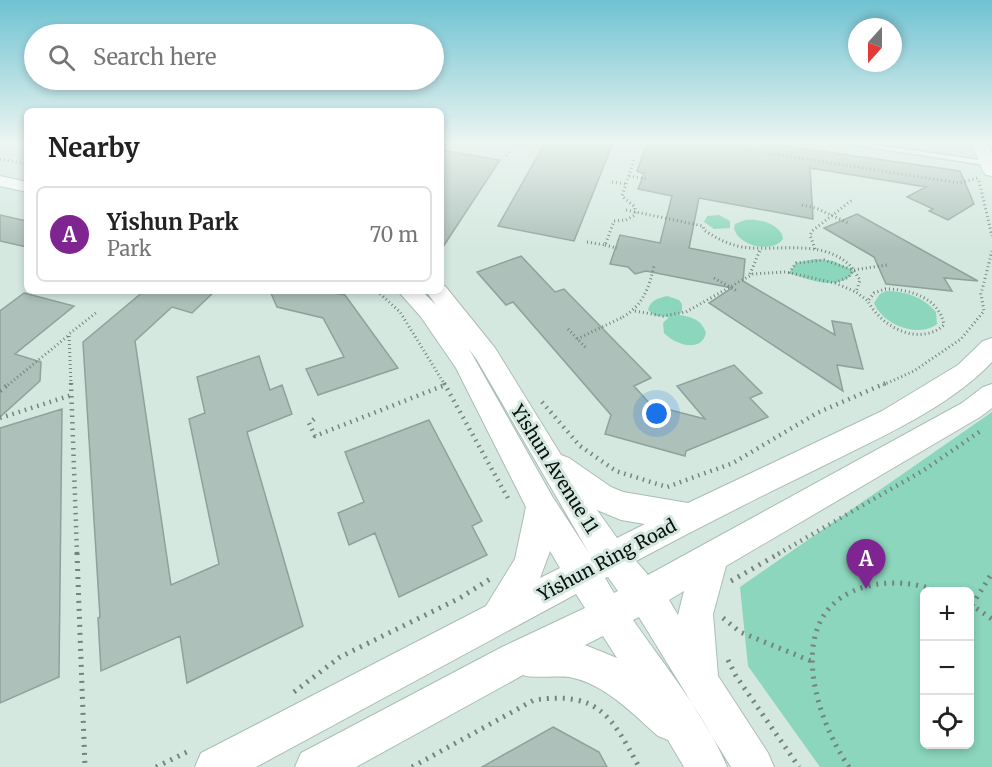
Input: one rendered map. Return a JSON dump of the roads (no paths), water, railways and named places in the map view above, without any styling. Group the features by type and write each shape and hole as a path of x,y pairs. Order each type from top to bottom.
{"main road":[{"path":"0,181 24,186"},
{"name":"Yishun Avenue 11","path":"411,294 425,306 464,362 528,508 583,573 698,751"},
{"name":"Yishun Avenue 11","path":"439,294 486,354 547,458 612,557 643,596 704,687 747,764"},
{"name":"Yishun Ring Road","path":"204,758 498,617 689,517 892,419 967,372 992,347"},
{"path":"315,767 515,660 643,596 721,570 971,410 992,394"},
{"path":"547,458 600,497 621,506 645,512 689,517"},
{"path":"498,617 524,578 534,557 528,508"},
{"path":"704,687 694,640 695,607 721,570"},
{"path":"515,660 556,657 590,664 619,681 698,751"}],"place":[{"name":"Yishun Park","path":"866,589"}]}
